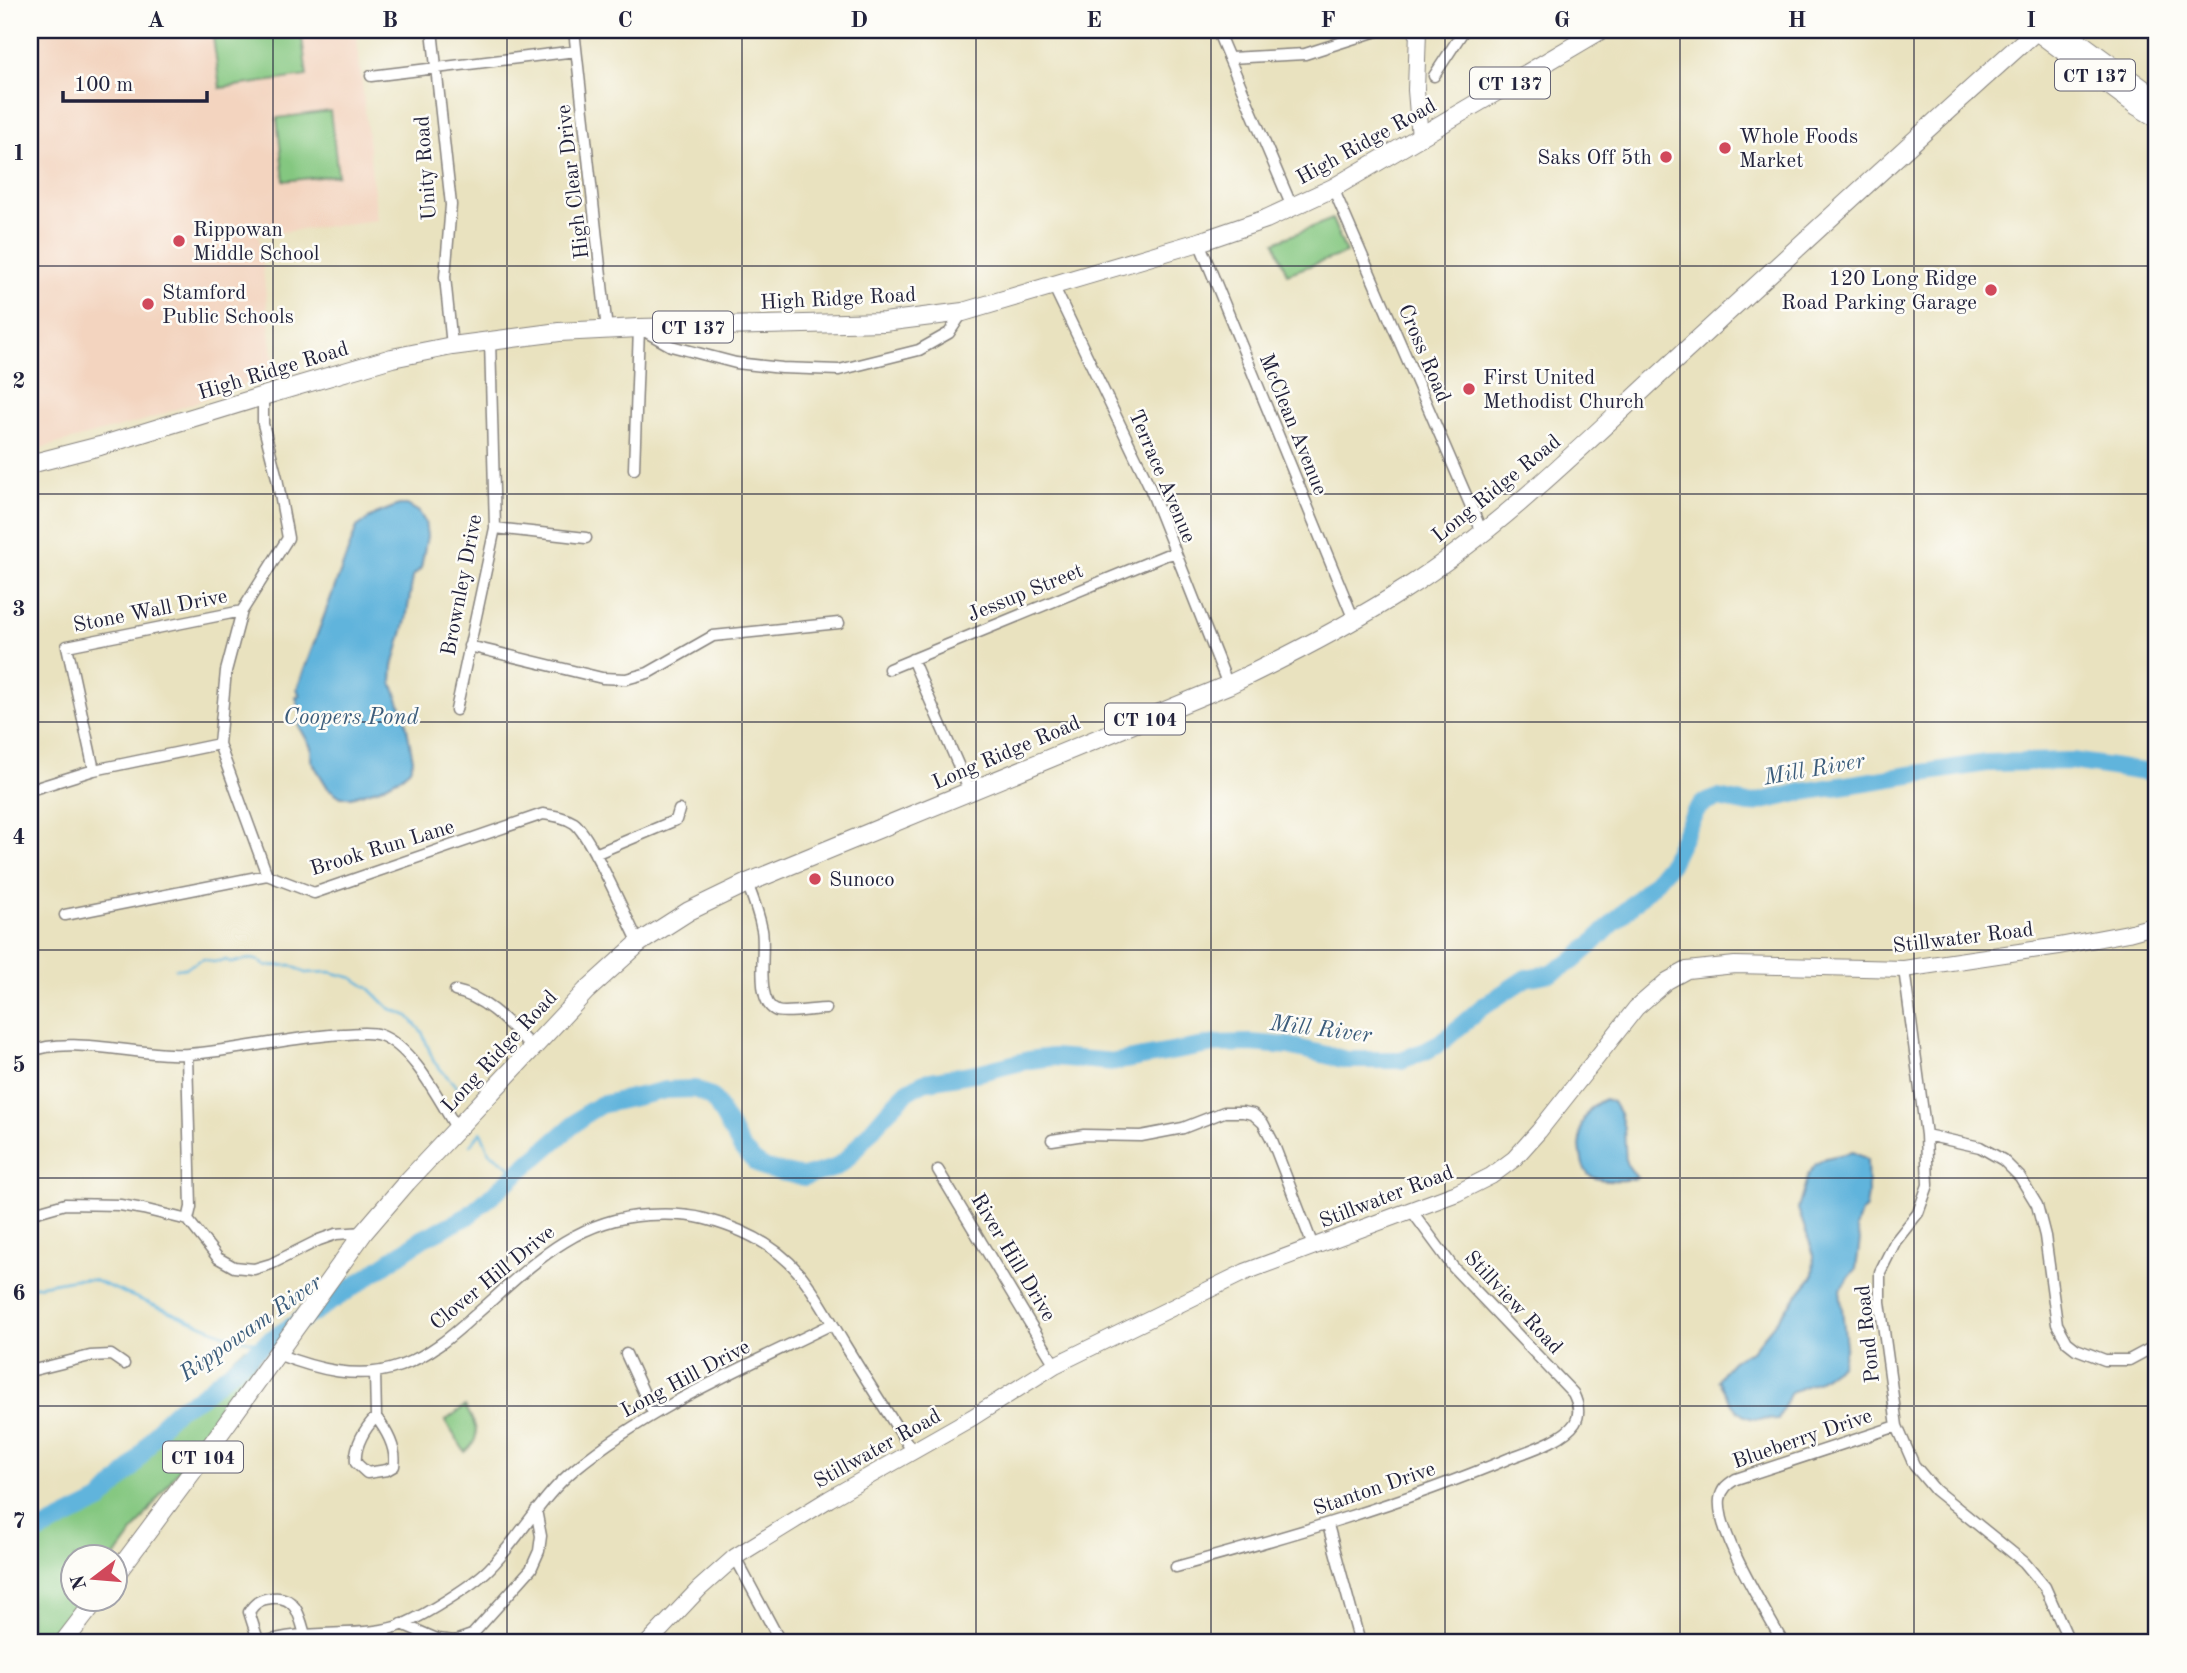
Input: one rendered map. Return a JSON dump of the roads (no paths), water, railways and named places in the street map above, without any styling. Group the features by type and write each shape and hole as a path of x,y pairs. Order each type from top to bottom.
{"main road":[{"path":"1418,30 1416,90 1420,138"},
{"name":"High Ridge Road","path":"30,464 100,446 392,358 452,346 559,332 884,322 963,312 1199,242 1266,219 1333,188 1601,30"},
{"name":"CT 137","path":"2036,30 2157,118"},
{"name":"Long Ridge Road","path":"130,1555 364,1231 586,991 639,943 689,911 747,883 1228,685 1354,620 1406,588 1482,532 1578,452 2036,30"},
{"name":"CT 137","path":"2063,30 2157,99"},
{"name":"Stillwater Road","path":"648,1643 699,1589 735,1557 1055,1365 1245,1272 1476,1184 1514,1159 1636,1007 1667,981 1687,970 1735,965 1904,969 2059,946 2157,925"},
{"path":"63,1643 85,1614"}],"street":[{"name":"Unity Road","path":"432,30 451,205 444,277 452,346"},
{"name":"High Clear Drive","path":"574,30 607,330"},
{"path":"1217,30 1292,207"},
{"path":"1230,58 1305,54 1380,30"},
{"path":"1434,76 1464,30"},
{"path":"371,76 576,51"},
{"name":"Cross Road","path":"1333,188 1482,532"},
{"name":"McClean Avenue","path":"1199,242 1354,620"},
{"name":"Terrace Avenue","path":"1054,285 1148,483 1228,685"},
{"path":"635,469 639,328 671,346 736,363 839,370 919,350 949,333 963,312"},
{"name":"Brownley Drive","path":"456,710 495,528 489,340"},
{"path":"65,915 267,875 219,744 226,670 242,611 288,538 277,478 263,424 262,396"},
{"path":"495,528 586,538"},
{"name":"Jessup Street","path":"890,669 1175,553"},
{"name":"Stone Wall Drive","path":"94,770 67,646 242,611"},
{"path":"469,646 602,678 626,679 648,673 713,636 839,622"},
{"path":"912,659 970,792"},
{"path":"30,790 94,770 219,744"},
{"path":"595,853 676,820 679,810"},
{"name":"Brook Run Lane","path":"267,875 314,893 543,814 560,816 577,825 595,853 639,943"},
{"path":"747,883 763,932 764,998 770,1008 780,1013 806,1008 826,1009"},
{"name":"Pond Road","path":"1904,969 1926,1135 1928,1185 1917,1213 1895,1241 1880,1272 1880,1302 1897,1426 1914,1465 1935,1490 2024,1562 2045,1587 2070,1643"},
{"path":"455,991 476,998 505,1019 533,1048"},
{"path":"30,1052 63,1045 187,1055 310,1036 379,1035 401,1047 457,1129"},
{"path":"187,1055 191,1207 188,1220"},
{"path":"1052,1140 1084,1135 1141,1136 1183,1128 1224,1112 1253,1114 1263,1123 1272,1140 1312,1246"},
{"path":"1926,1135 1980,1147 2003,1160 2020,1177 2037,1205 2045,1236 2057,1324 2067,1342 2076,1349 2105,1360 2129,1360 2157,1345"},
{"name":"River Hill Drive","path":"938,1170 1055,1365"},
{"path":"30,1214 65,1204 120,1205 188,1220 218,1258 234,1267 254,1269 336,1234 364,1231"},
{"name":"Stillview Road","path":"1411,1210 1453,1267 1573,1393 1579,1405 1575,1423"},
{"name":"Clover Hill Drive","path":"277,1354 331,1371 375,1372 399,1367 422,1357 448,1340 555,1246 603,1222 631,1216 693,1216 729,1225 766,1244 799,1273 914,1452"},
{"name":"Long Hill Drive","path":"305,1636 298,1610 286,1597 262,1599 254,1604 249,1612 261,1643 305,1636 380,1630 402,1625 433,1608 487,1571 549,1492 611,1440 653,1412 832,1324"},
{"path":"626,1354 653,1412"},
{"path":"30,1371 90,1356 111,1355 124,1364"},
{"path":"375,1372 376,1417 391,1443 395,1457 394,1466 367,1473 356,1462 355,1454 367,1426 376,1417"},
{"name":"Stanton Drive","path":"1176,1567 1328,1525 1455,1481 1552,1440 1575,1423"},
{"name":"Blueberry Drive","path":"1783,1643 1728,1537 1720,1500 1724,1487 1736,1479 1897,1426"},
{"path":"402,1625 437,1639 455,1641 472,1635 531,1569 539,1551 541,1536 536,1510"},
{"path":"1328,1525 1360,1643"},
{"path":"735,1557 781,1643"}],"water":[{"name":"Coopers Pond","path":"399,505 407,505 419,512 425,522 427,536 421,568 413,576 406,620 393,666 392,682 405,718 413,760 410,769 401,777 380,788 351,797 341,797 328,788 311,760 311,747 299,726 302,721 296,697 300,696 297,689 357,527 376,514"},
{"path":"1605,1099 1613,1102 1620,1114 1624,1128 1626,1163 1637,1178 1598,1179 1589,1175 1584,1168 1580,1145 1582,1122 1590,1109"},
{"path":"1853,1152 1867,1159 1868,1194 1866,1208 1861,1213 1856,1228 1860,1240 1856,1269 1840,1289 1846,1346 1841,1365 1818,1381 1791,1392 1778,1419 1746,1417 1735,1408 1718,1380 1732,1362 1752,1351 1813,1276 1814,1255 1798,1209 1808,1175 1816,1164 1826,1158"}],"waterway":[{"name":"Mill River","path":"30,1536 100,1501 132,1468 163,1423 179,1408 198,1398 268,1341 343,1294 422,1239 468,1216 587,1113 600,1105 666,1090 695,1089 713,1098 742,1149 755,1162 766,1169 804,1177 835,1168 846,1160 887,1112 908,1091 924,1082 1029,1060 1053,1057 1115,1062 1215,1044 1250,1043 1289,1046 1347,1060 1401,1060 1442,1042 1482,1007 1526,978 1551,973 1573,961 1653,884 1670,864 1695,812 1702,804 1718,798 1749,804 1802,792 1986,763 2072,761 2157,774"},
{"path":"175,969 185,968 203,959 214,962 226,960 231,963 253,959 266,966 291,965 305,973 330,972 353,978 370,989 389,1008 408,1016 422,1032 434,1062 465,1096"},
{"path":"470,1145 481,1132 489,1152 508,1165 516,1176"},
{"name":"Rippowam River","path":"30,1287 75,1279 93,1280 231,1337 254,1342 268,1341"}],"place":[{"name":"Whole Foods Market","path":"1725,148"},
{"name":"Saks Off 5th","path":"1666,157"},
{"name":"Rippowan Middle School","path":"179,241"},
{"name":"120 Long Ridge Road Parking Garage","path":"1991,290"},
{"name":"Stamford Public Schools","path":"148,304"},
{"name":"First United Methodist Church","path":"1469,389"},
{"name":"Sunoco","path":"815,879"}]}
